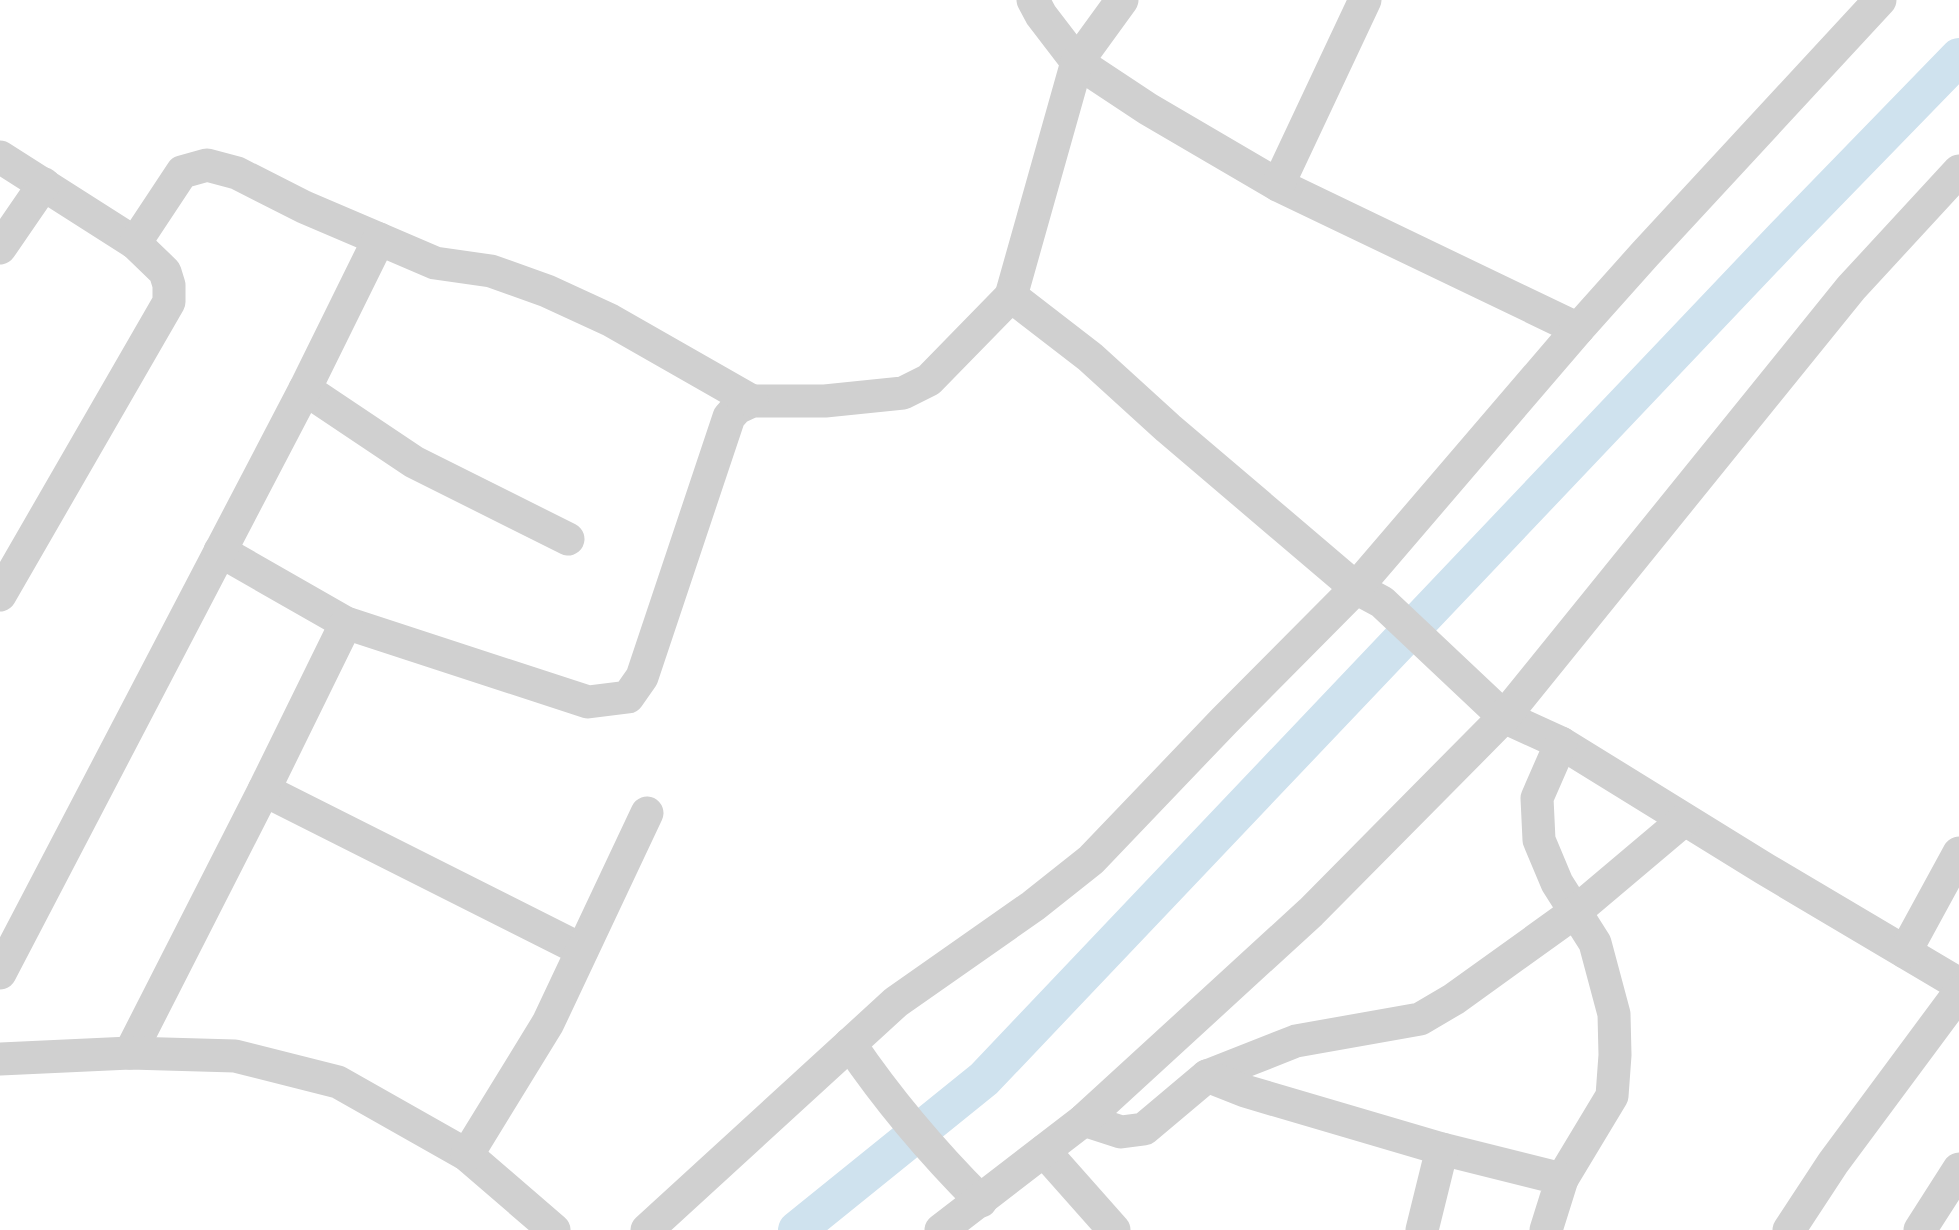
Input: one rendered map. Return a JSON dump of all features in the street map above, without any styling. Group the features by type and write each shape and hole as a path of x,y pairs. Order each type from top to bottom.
{"street":[{"path":"1033,0 1041,15 1077,62 1148,109 1278,184 1578,329"},
{"path":"135,243 182,172 207,165 237,173 304,207 435,262 491,272 547,291 610,320 752,400 825,401 903,393 929,380 1011,296 1077,62 1122,0"},
{"path":"1278,184 1365,0"},
{"path":"647,1230 896,1002 1033,906 1091,860 1216,730 1369,595 1578,329 1881,0"},
{"path":"0,157 135,243 165,272 169,285 169,302 0,595"},
{"path":"942,1230 1084,1120 1311,912 1493,708 1851,288 1959,171"},
{"path":"0,248 44,184"},
{"path":"0,973 305,389 379,239"},
{"path":"1011,296 1090,357 1168,428 1369,595 1493,708 1561,743 1959,984"},
{"path":"305,389 414,462 568,539"},
{"path":"220,551 346,623 588,702 628,697 642,677 729,417 737,408 752,400"},
{"path":"130,1053 346,623"},
{"path":"1546,1230 1562,1179 1612,1096 1615,1055 1614,1014 1594,943 1557,883 1539,840 1537,798 1561,743"},
{"path":"264,790 582,950"},
{"path":"467,1155 548,1023 647,813"},
{"path":"1084,1120 1121,1132 1144,1129 1207,1076 1296,1041 1420,1019 1454,999 1575,912 1684,819"},
{"path":"1905,952 1959,853"},
{"path":"1789,1230 1833,1163 1959,993"},
{"path":"850,1044 876,1082 956,1176 981,1201"},
{"path":"0,1059 130,1053 235,1056 338,1082 467,1155 554,1230"},
{"path":"1207,1076 1245,1091 1442,1149 1562,1179"},
{"path":"1422,1230 1442,1149"},
{"path":"1044,1151 1114,1230"},
{"path":"1920,1230 1959,1169"}],"waterway":[{"path":"797,1230 984,1079 1785,236 1959,57"}]}
